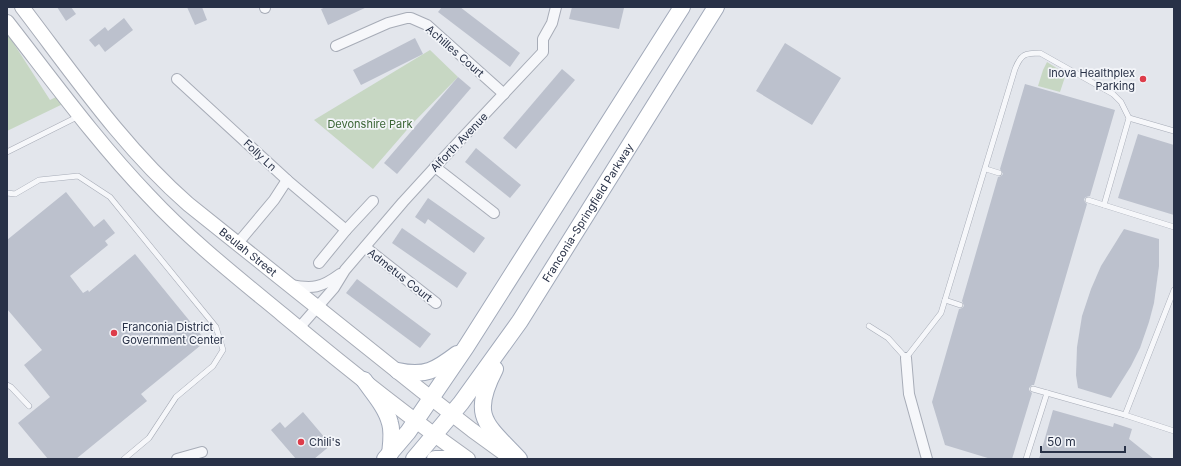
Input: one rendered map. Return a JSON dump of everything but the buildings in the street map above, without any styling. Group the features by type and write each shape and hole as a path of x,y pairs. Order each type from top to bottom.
{"main road":[{"name":"Beulah Street","path":"22,7 111,123 172,190 452,414 512,459"},
{"path":"388,456 416,421 466,347 682,7"},
{"name":"Franconia-Springfield Parkway","path":"414,459 461,403 520,321 716,7"},
{"path":"7,22 113,157 164,213 213,257 299,328 434,435 468,459"},
{"path":"519,459 489,427 483,410 484,396 487,385 520,321"},
{"path":"398,371 419,374 430,372 466,347"},
{"path":"364,380 384,409 390,423 392,437 388,456"},
{"path":"435,459 459,459"}],"street":[{"name":"Alforth Avenue","path":"299,328 334,288 345,270 364,247 435,167 543,52 543,39 552,23 556,7"},
{"name":"Achilles Court","path":"336,46 388,23 411,18 427,25 504,94"},
{"name":"Folly Ln","path":"177,78 287,180 346,230"},
{"path":"435,167 494,213"},
{"path":"238,243 274,200 287,180"},
{"path":"319,263 346,230 373,201"},
{"name":"Admetus Court","path":"364,247 436,303"},
{"name":"Alforth Avenue","path":"290,285 309,288 315,287 327,283 345,270"},
{"path":"906,358 909,394 927,459"},
{"path":"181,458 202,452"}],"lane":[{"path":"869,326 888,338 906,358 941,313 986,169 1015,68 1018,60 1023,55 1029,53 1040,53 1049,57 1113,94 1121,102 1129,118 1104,205"},
{"path":"7,152 80,116"},
{"path":"1129,118 1174,132"},
{"path":"986,169 999,173"},
{"path":"7,193 15,194 39,180 78,176 110,197 216,327 223,350 213,366 176,397 149,438 124,459"},
{"path":"1088,200 1174,227"},
{"path":"1125,415 1174,290"},
{"path":"945,300 960,305"},
{"path":"7,386 11,387 29,406"},
{"path":"1033,389 1125,415 1174,431"},
{"path":"1026,459 1047,393"}],"green space":[{"path":"7,33 50,100 62,94 67,102 7,131"},
{"name":"Devonshire Park","path":"430,50 458,77 412,124 373,169 314,120"},
{"path":"1047,62 1066,74 1060,92 1038,86"}],"place":[{"name":"Inova Healthplex Parking","path":"1143,79"},
{"name":"Franconia District Government Center","path":"114,333"},
{"name":"Chili's","path":"301,442"}]}
